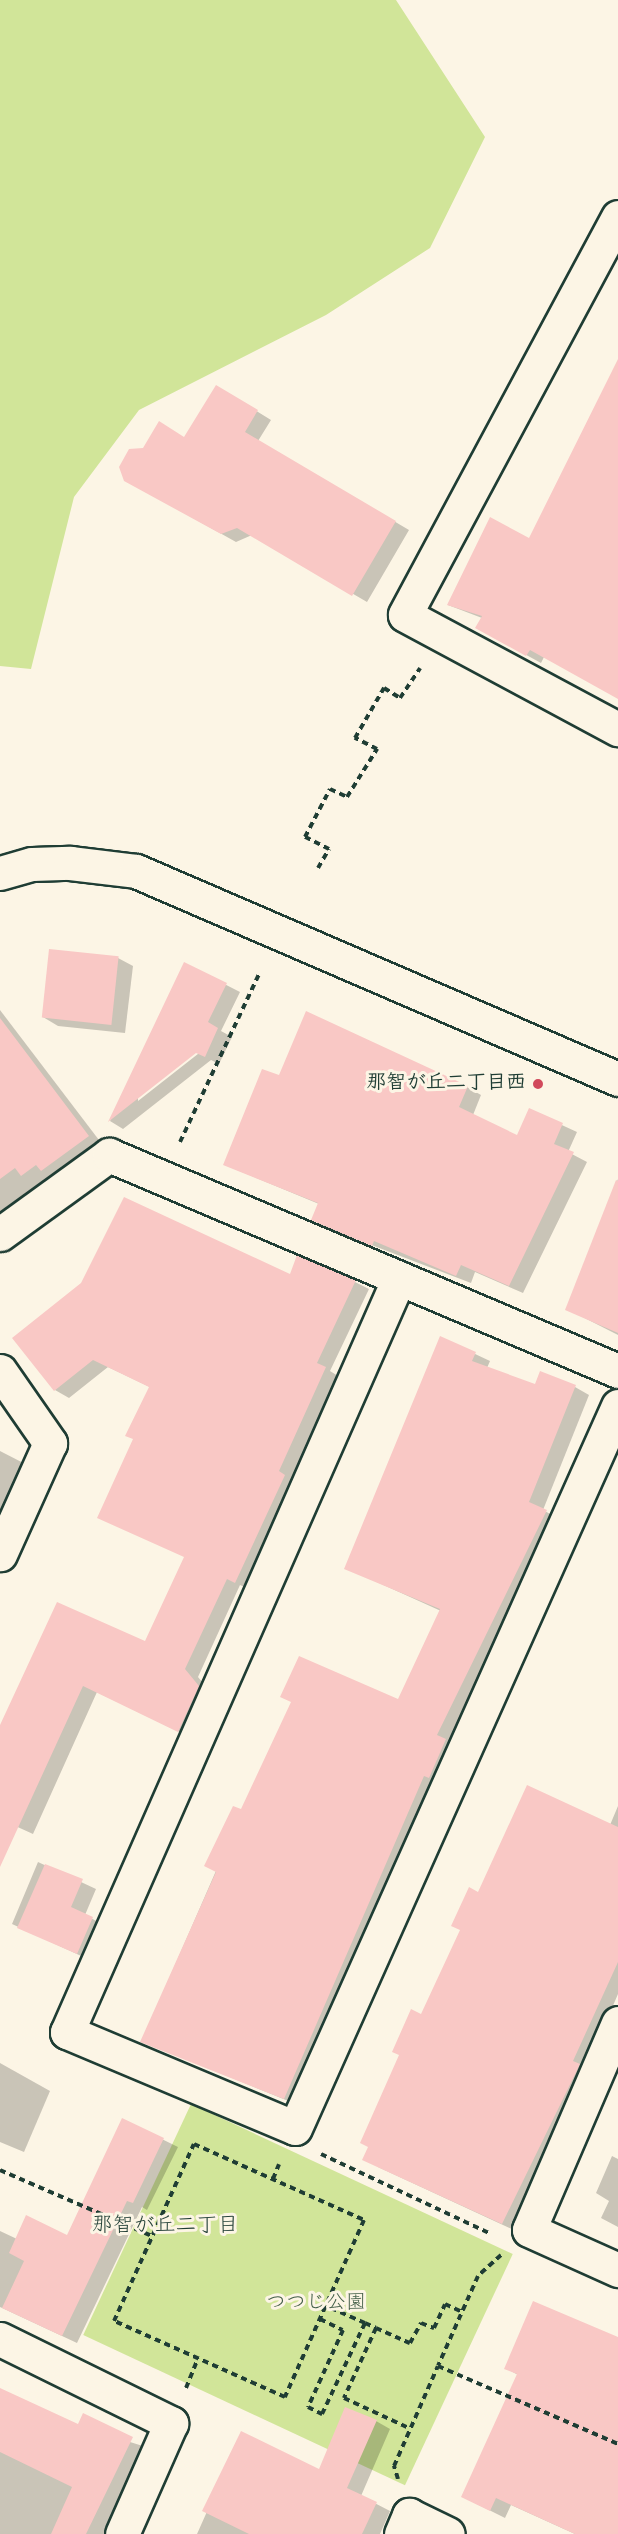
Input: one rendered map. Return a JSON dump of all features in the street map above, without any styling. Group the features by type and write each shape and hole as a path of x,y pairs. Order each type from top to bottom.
{"street":[{"path":"618,217 405,615 618,729"},
{"path":"0,873 32,864 70,863 136,871 618,1079"},
{"path":"0,1234 109,1155 618,1371"},
{"path":"399,1278 67,2032 295,2128 618,1406"},
{"path":"0,1371 50,1443 0,1554"},
{"path":"618,2023 529,2230 618,2270"},
{"path":"0,2339 171,2423 122,2534"},
{"path":"405,2525 448,2534"}],"path":[{"path":"318,868 329,849 305,837 330,789 347,797 377,749 355,738 384,688 400,698 423,664"},
{"path":"163,1179 260,972"},
{"path":"295,2128 314,2151 497,2236 529,2230"},
{"path":"194,2144 364,2220 285,2397 114,2321 152,2236 194,2144"},
{"path":"0,2170 152,2236"},
{"path":"405,2525 394,2466 409,2428 478,2276 529,2230"},
{"path":"326,2306 410,2343 421,2323 434,2328 445,2304 462,2312"},
{"path":"320,2319 343,2330 308,2407 322,2414 365,2323"},
{"path":"376,2328 344,2398 409,2428"},
{"path":"438,2366 618,2444"}],"green space":[{"path":"0,0 396,0 485,137 430,248 326,315 139,410 74,497 31,669 0,666"},
{"name":"つつじ公園","path":"191,2104 513,2254 405,2485 83,2335"}],"building":[{"path":"618,359 618,699 530,650 526,656 475,628 482,616 447,605 490,517 529,538"},
{"path":"216,385 258,410 245,432 396,521 352,596 237,528 221,534 124,481 119,467 129,449 143,448 159,421 184,437"},
{"path":"49,949 119,956 111,1025 42,1018"},
{"path":"184,962 227,983 208,1022 218,1028 205,1057 196,1053 108,1122"},
{"path":"306,1011 468,1086 459,1107 517,1135 529,1108 563,1123 554,1144 574,1152 509,1286 461,1265 456,1276 374,1241 372,1246 311,1220 318,1203 223,1165 262,1069 279,1075"},
{"path":"0,1018 89,1136 41,1171 36,1165 21,1176 15,1168 0,1179"},
{"path":"616,1180 618,1181 618,1333 565,1310"},
{"path":"124,1197 290,1274 297,1255 356,1280 317,1363 326,1367 279,1471 285,1475 235,1583 227,1579 185,1669 199,1686 178,1732 83,1686 0,1867 0,1725 57,1602 145,1641 184,1557 97,1518 133,1439 125,1436 149,1387 93,1360 54,1391 12,1338 81,1283"},
{"path":"440,1336 476,1352 472,1361 535,1384 540,1371 576,1385 529,1502 547,1510 437,1735 446,1739 429,1778 424,1776 284,2099 140,2042 216,1872 204,1866 233,1806 241,1809 291,1702 280,1697 299,1656 398,1699 440,1609 344,1569"},
{"path":"527,1785 618,1827 618,1962 573,2061 580,2064 502,2224 362,2160 368,2147 360,2143 399,2055 392,2052 411,2009 421,2014 460,1930 451,1926 469,1887 478,1892"},
{"path":"45,1864 83,1879 71,1907 93,1917 77,1954 17,1928"},
{"path":"122,2118 164,2138 133,2203 127,2201 62,2336 2,2308 24,2261 9,2253 26,2215 67,2235"},
{"path":"533,2301 618,2337 618,2534 575,2534 496,2498 490,2511 461,2497 517,2374 504,2369"},
{"path":"0,2388 78,2424 83,2413 133,2437 86,2534 51,2534 72,2487 0,2452"},
{"path":"345,2407 377,2420 347,2488 377,2502 362,2534 249,2534 202,2511 241,2431 319,2469"}],"place":[{"name":"那智が丘二丁目西","path":"538,1084"}],"district":[{"name":"那智が丘二丁目","path":"165,2228"}]}
